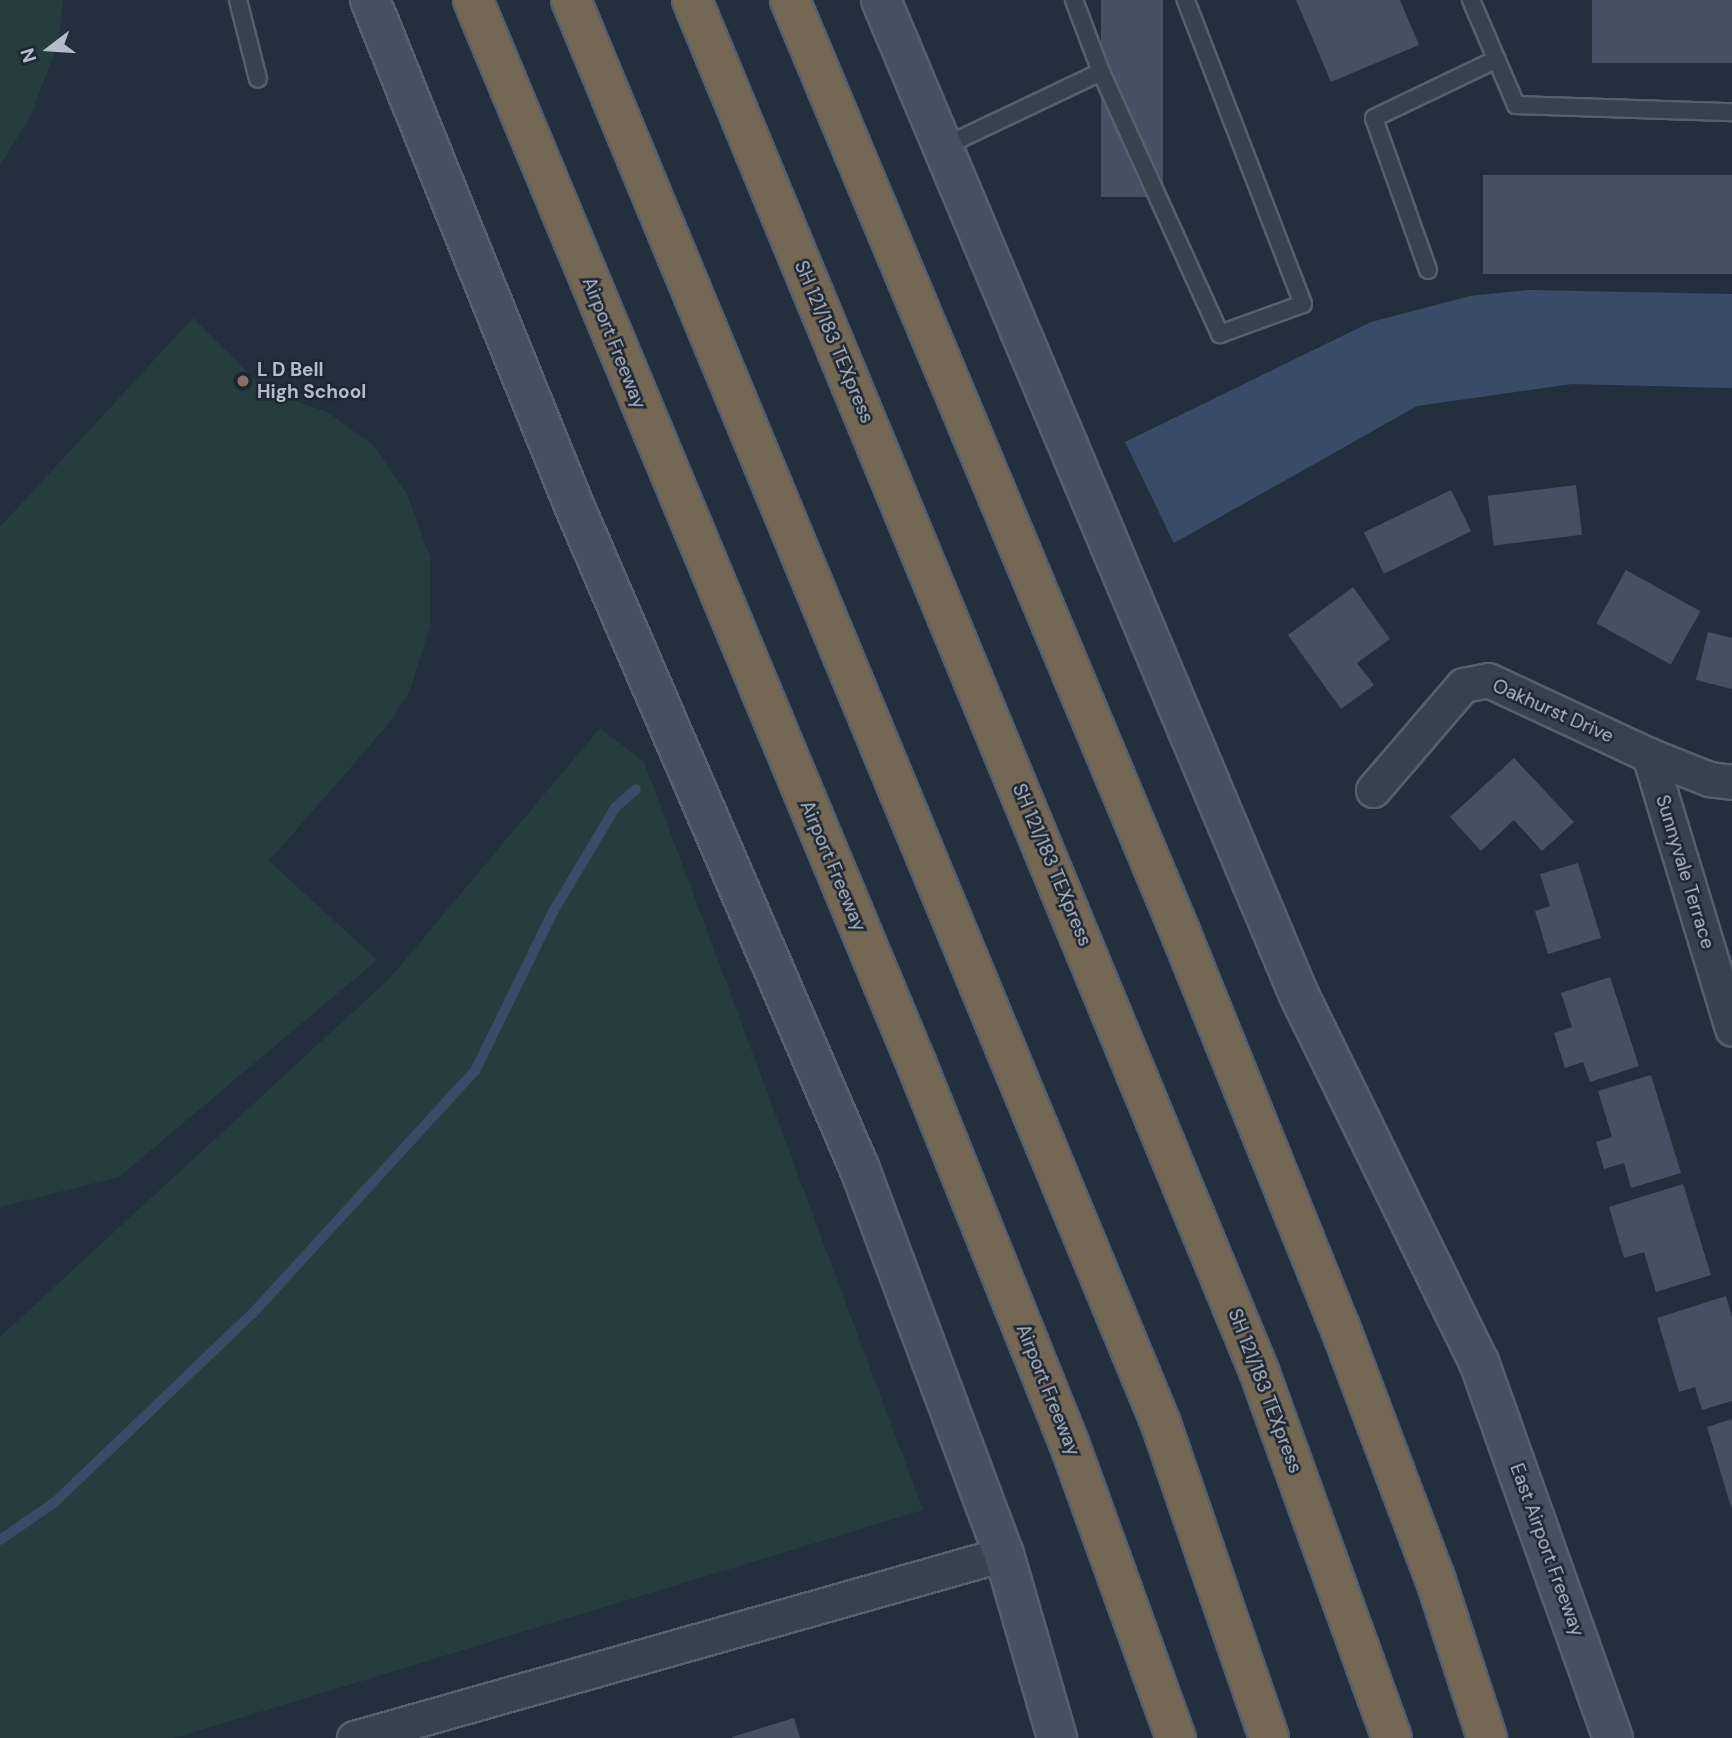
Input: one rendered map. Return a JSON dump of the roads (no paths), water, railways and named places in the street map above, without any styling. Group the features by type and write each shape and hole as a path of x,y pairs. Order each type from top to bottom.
{"highway":[{"name":"Airport Freeway","path":"473,0 917,1065 1069,1443 1176,1738"},
{"path":"571,0 1156,1411 1269,1738"},
{"name":"SH 121/183 TEXpress","path":"692,0 1259,1371 1392,1738"},
{"path":"790,0 1335,1314 1435,1578 1487,1738"}],"main road":[{"path":"370,0 573,503 859,1167 1004,1554 1058,1738"},
{"path":"881,0 943,147"},
{"name":"East Airport Freeway","path":"943,147 1299,995 1479,1362 1613,1738"}],"street":[{"name":"Oakhurst Drive","path":"1373,790 1463,685 1488,680 1649,755 1709,779 1732,782"},
{"name":"Sunnyvale Terrace","path":"1649,755 1732,1029"},
{"path":"354,1738 1004,1554"}],"lane":[{"path":"238,0 258,79"},
{"path":"1074,0 1101,72 1220,334 1303,304 1186,0"},
{"path":"1471,0 1517,105 1732,112"},
{"path":"1428,270 1374,118 1497,59"},
{"path":"943,147 1101,72"}],"water":[{"path":"1529,290 1732,294 1732,388 1572,384 1417,406 1174,543 1125,442 1371,322 1470,296"}],"waterway":[{"path":"0,1540 55,1502 252,1314 475,1071 554,910 615,808 636,789"}],"place":[{"name":"L D Bell High School","path":"243,381"}]}
